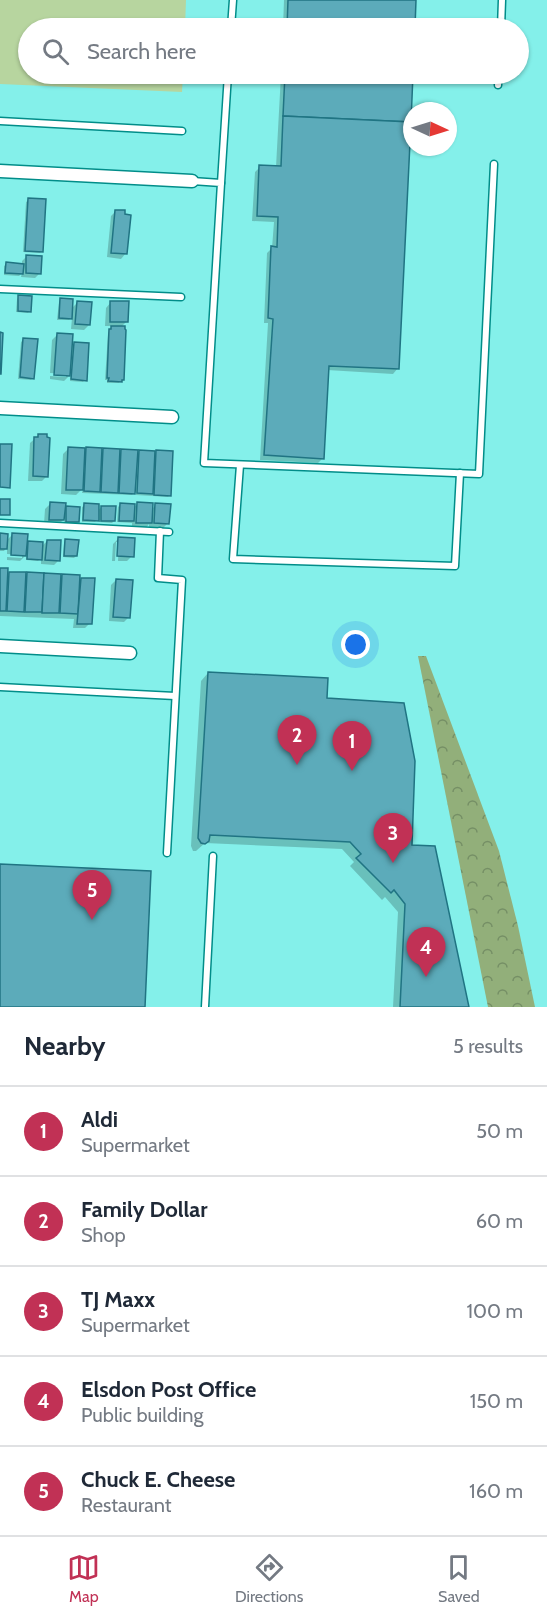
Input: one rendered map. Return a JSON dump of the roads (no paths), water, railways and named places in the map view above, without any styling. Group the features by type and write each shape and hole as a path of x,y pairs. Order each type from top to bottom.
{"street":[{"path":"0,171 192,181"},
{"path":"0,408 172,417"},
{"path":"0,646 130,653"}],"lane":[{"path":"232,18 233,0"},
{"path":"501,18 502,0"},
{"path":"227,84 204,463 479,474 494,164"},
{"path":"0,121 182,131"},
{"path":"192,181 221,183"},
{"path":"0,289 181,297"},
{"path":"240,465 233,559 455,566 460,473"},
{"path":"0,524 169,532"},
{"path":"160,531 158,578 182,580 167,854"},
{"path":"0,687 175,696"},
{"path":"205,1007 213,856"}],"place":[{"name":"Family Dollar","path":"297,765"},
{"name":"Aldi","path":"352,771"},
{"name":"TJ Maxx","path":"393,863"},
{"name":"Chuck E. Cheese","path":"92,920"},
{"name":"Elsdon Post Office","path":"426,977"}]}
